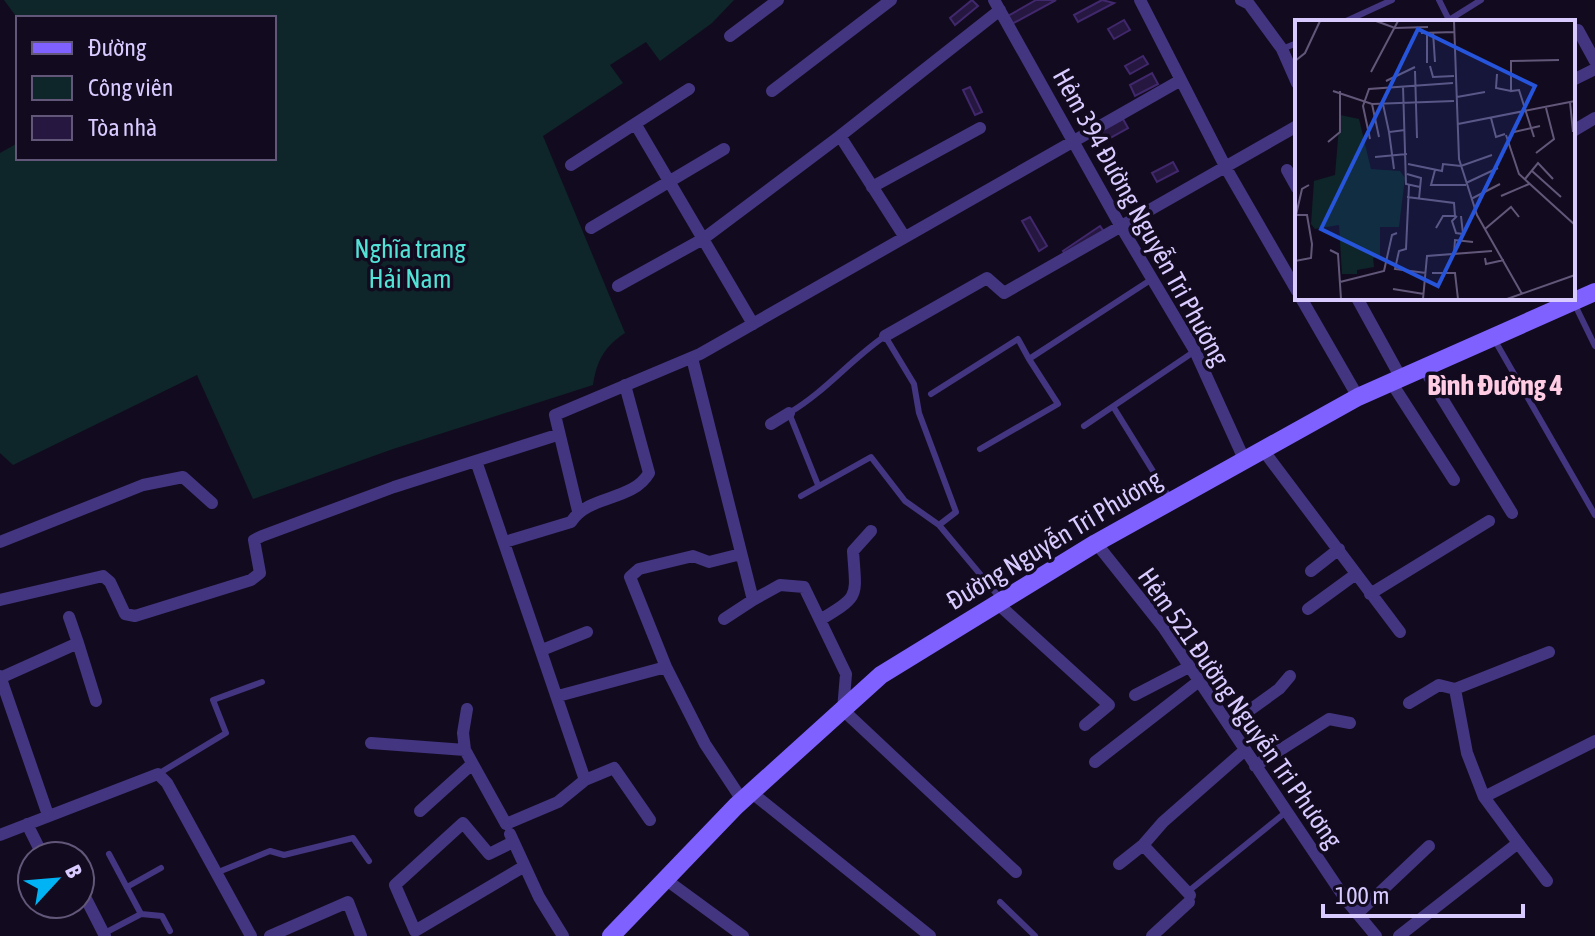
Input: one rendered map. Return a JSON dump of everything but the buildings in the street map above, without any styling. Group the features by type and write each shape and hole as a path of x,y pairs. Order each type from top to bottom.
{"main road":[{"name":"Đường Nguyễn Tri Phương","path":"611,936 746,796 881,675 1096,543 1358,397 1595,292"}],"street":[{"path":"730,36 778,0"},
{"path":"772,91 891,0"},
{"path":"1140,0 1226,168 1295,288"},
{"path":"1241,0 1249,4 1282,49 1295,78"},
{"path":"618,286 703,239 840,136 997,5"},
{"name":"Hẻm 394 Đường Nguyễn Tri Phương","path":"997,5 1120,225 1195,351 1244,459"},
{"path":"1578,30 1595,61"},
{"path":"1575,79 1595,69"},
{"path":"578,511 557,435 555,415 692,358 1072,139 1181,80"},
{"path":"571,165 689,89"},
{"path":"1575,130 1595,118"},
{"path":"636,125 753,324"},
{"path":"885,336 987,278 1004,293 1295,127"},
{"path":"872,187 980,128"},
{"path":"840,136 904,236"},
{"path":"591,228 724,149"},
{"path":"1287,170 1295,184"},
{"path":"1302,300 1358,397"},
{"path":"1358,300 1396,380 1454,480"},
{"path":"692,358 753,600"},
{"path":"1423,367 1512,513"},
{"path":"505,542 571,522 578,511 641,486 649,473 625,385"},
{"path":"771,424 789,413"},
{"path":"0,600 103,576 110,582 125,614 135,616 251,580 260,573 254,540 262,536 394,487 557,435"},
{"path":"1263,450 1400,632"},
{"path":"476,461 585,780"},
{"path":"0,542 156,482 183,477 212,503"},
{"path":"1370,594 1489,521"},
{"path":"820,620 851,601 855,593 853,551 871,531"},
{"name":"Hẻm 521 Đường Nguyễn Tri Phương","path":"1096,543 1163,627 1286,812 1357,914 1376,936"},
{"path":"1311,571 1339,549"},
{"path":"741,554 709,562 693,556 633,572 631,582 666,667 705,744 746,796 930,936"},
{"path":"1308,609 1356,574"},
{"path":"724,619 780,585 804,587 846,674 843,710 1016,872"},
{"path":"1000,602 1109,705 1085,725"},
{"path":"69,617 96,701"},
{"path":"542,650 587,632"},
{"path":"48,815 0,677 78,643"},
{"path":"1409,703 1439,685 1455,689 1549,652"},
{"path":"558,696 666,667"},
{"path":"1135,695 1189,667"},
{"path":"1229,725 1279,689 1290,676"},
{"path":"1095,762 1199,681"},
{"path":"1455,689 1467,753 1484,797 1547,881"},
{"path":"467,709 463,733 471,765 506,824 523,867 563,936"},
{"path":"1255,766 1329,719 1350,723"},
{"path":"1484,797 1595,741"},
{"path":"371,743 465,750"},
{"path":"1119,864 1245,750"},
{"path":"420,811 471,765"},
{"path":"506,824 558,802 585,780 614,768 650,820"},
{"path":"0,835 158,774 167,783 251,936"},
{"path":"513,842 489,854 460,819 395,885 415,931 523,867"},
{"path":"27,824 35,840"},
{"path":"1399,936 1518,843"},
{"path":"1143,845 1190,898 1152,936"},
{"path":"1357,914 1429,846"},
{"path":"665,879 743,936"},
{"path":"270,936 348,902 361,936"}],"lane":[{"path":"1348,20 1392,0"},
{"path":"1439,0 1449,20"},
{"path":"1451,20 1481,0"},
{"path":"1282,49 1295,44"},
{"path":"1029,359 1152,279"},
{"path":"1573,302 1595,346"},
{"path":"818,485 789,413 821,394 856,356 885,336 914,384 919,413 956,512 939,525"},
{"path":"931,394 1018,339 1058,404 980,449"},
{"path":"1494,339 1595,515"},
{"path":"1084,426 1195,351"},
{"path":"1114,408 1171,501"},
{"path":"801,496 871,457 905,501 939,525 1000,602"},
{"path":"158,774 226,733 213,700 262,682"},
{"path":"1190,898 1190,890 1286,812"},
{"path":"216,873 270,851 284,855 353,838 369,861"},
{"path":"109,854 141,914"},
{"path":"127,887 161,868"},
{"path":"1000,902 1035,936"},
{"path":"104,935 141,914 162,916 170,931"}],"green space":[{"name":"Nghĩa trang Hải Nam","path":"4,0 734,0 712,23 660,61 646,42 610,65 623,83 543,136 625,333 603,355 593,385 393,449 253,499 197,375 13,465 0,453 0,153 16,144 16,160 276,160 276,16 16,16"}],"district":[{"name":"Bình Đường 4","path":"1495,385"}]}
